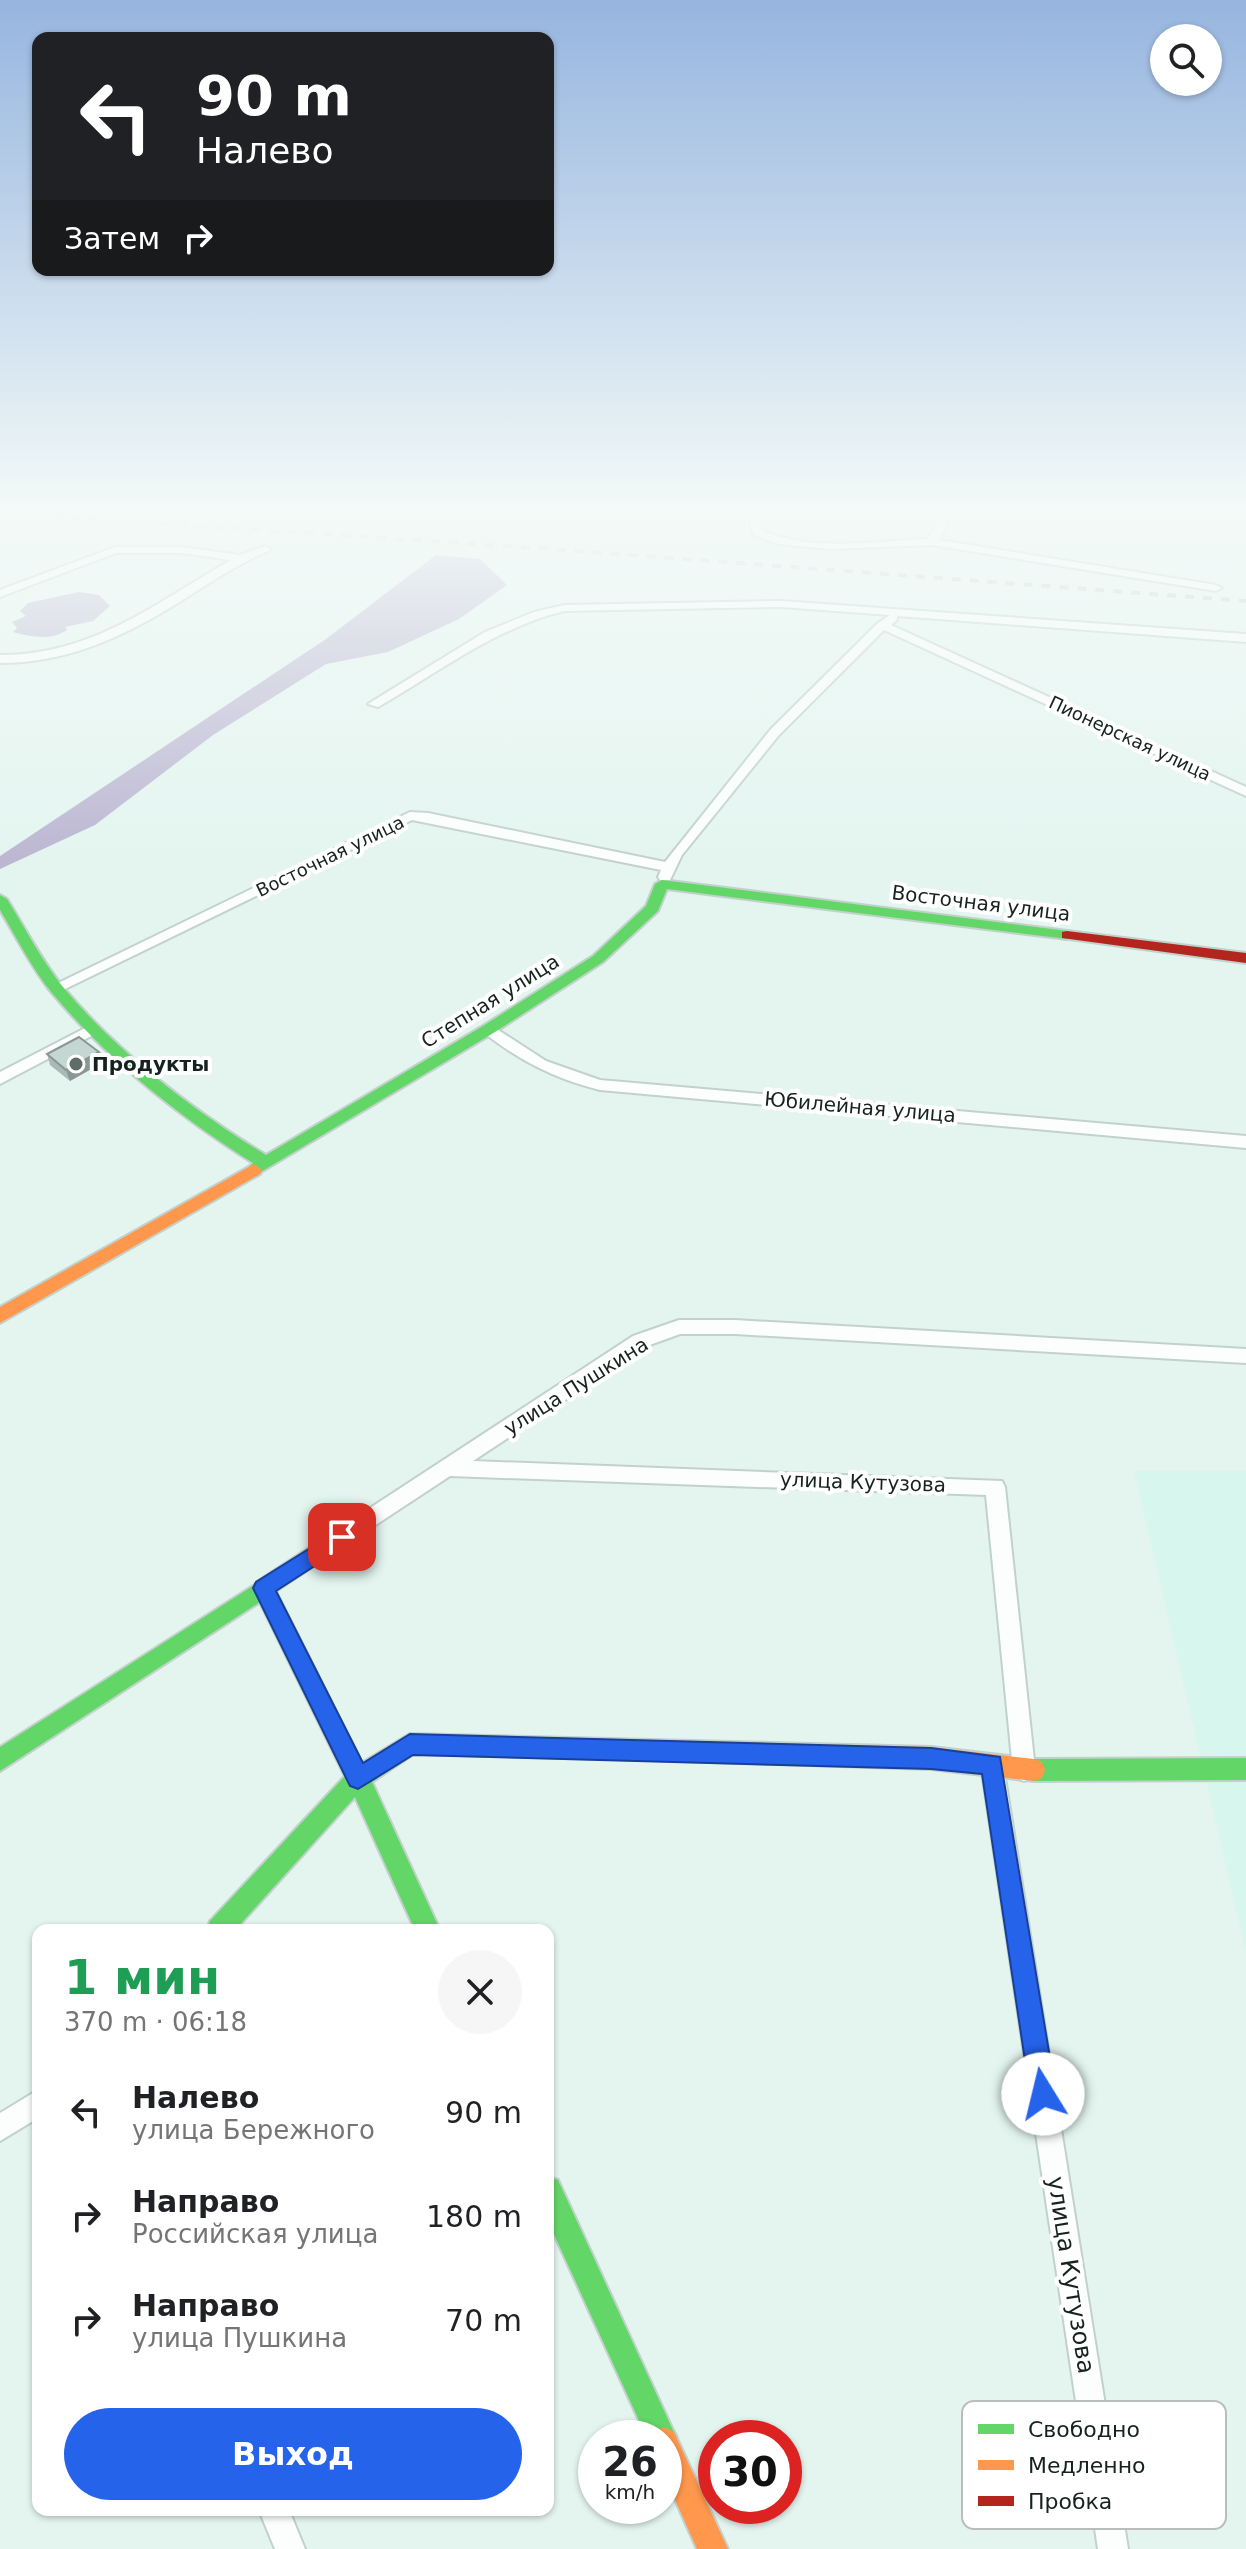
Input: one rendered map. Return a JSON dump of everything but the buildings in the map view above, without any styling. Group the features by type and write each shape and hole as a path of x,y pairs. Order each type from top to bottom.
{"street":[{"path":"0,659 40,660 135,624"},
{"path":"374,704 511,624"},
{"path":"1075,624 1246,638"},
{"name":"Пионерская улица","path":"882,625 1246,792"},
{"name":"Степная улица","path":"0,1316 266,1163 489,1029 598,959 653,908 665,875 775,732 882,625"},
{"name":"Восточная улица","path":"56,988 410,816 428,817 542,843 665,875 1246,958"},
{"path":"0,899 56,988 93,1029 200,1122 266,1163"},
{"path":"0,1079 93,1029"},
{"name":"Юбилейная улица","path":"489,1029 532,1062 562,1076 600,1085 1246,1142"},
{"name":"улица Пушкина","path":"0,1760 640,1341 679,1327 751,1328 1246,1356"},
{"name":"улица Кутузова","path":"447,1468 995,1487 1024,1770"},
{"path":"264,1588 358,1778 425,1924"},
{"path":"224,1924 358,1778 410,1744 931,1758 1024,1770 1246,1769"},
{"name":"улица Кутузова","path":"992,1765 1090,2401"},
{"path":"0,2128 32,2107"},
{"path":"554,2203 654,2420"},
{"path":"682,2481 713,2549"},
{"path":"276,2516 290,2549"},
{"name":"улица Кутузова","path":"1110,2529 1113,2549"}],"shaded area":[{"path":"14,624 79,624 65,627 67,630 47,637 13,632 17,628"},
{"path":"346,624 448,624 388,652 326,664 213,735 95,825 0,869 0,856"},
{"path":"1134,1471 1246,1471 1246,1953"}],"traffic: fast":[{"path":"254,1170 489,1029 598,959 653,908 662,884 1067,935"},
{"path":"0,899 56,988 93,1029 200,1122 266,1163"},
{"path":"0,1760 264,1588 358,1778 425,1924"},
{"path":"224,1924 358,1778 410,1744 651,1750"},
{"path":"1034,1770 1246,1769"},
{"path":"554,2203 654,2420"}],"traffic: slow":[{"path":"0,1316 254,1170"},
{"path":"651,1750 931,1758 1034,1770"},
{"path":"682,2481 713,2549"}],"traffic: jam":[{"path":"1067,935 1246,958"}],"place":[{"name":"Продукты","path":"76,1064"}],"route":[{"path":"342,1537 264,1588 358,1778 410,1744 931,1758 992,1765 1043,2094"}]}
